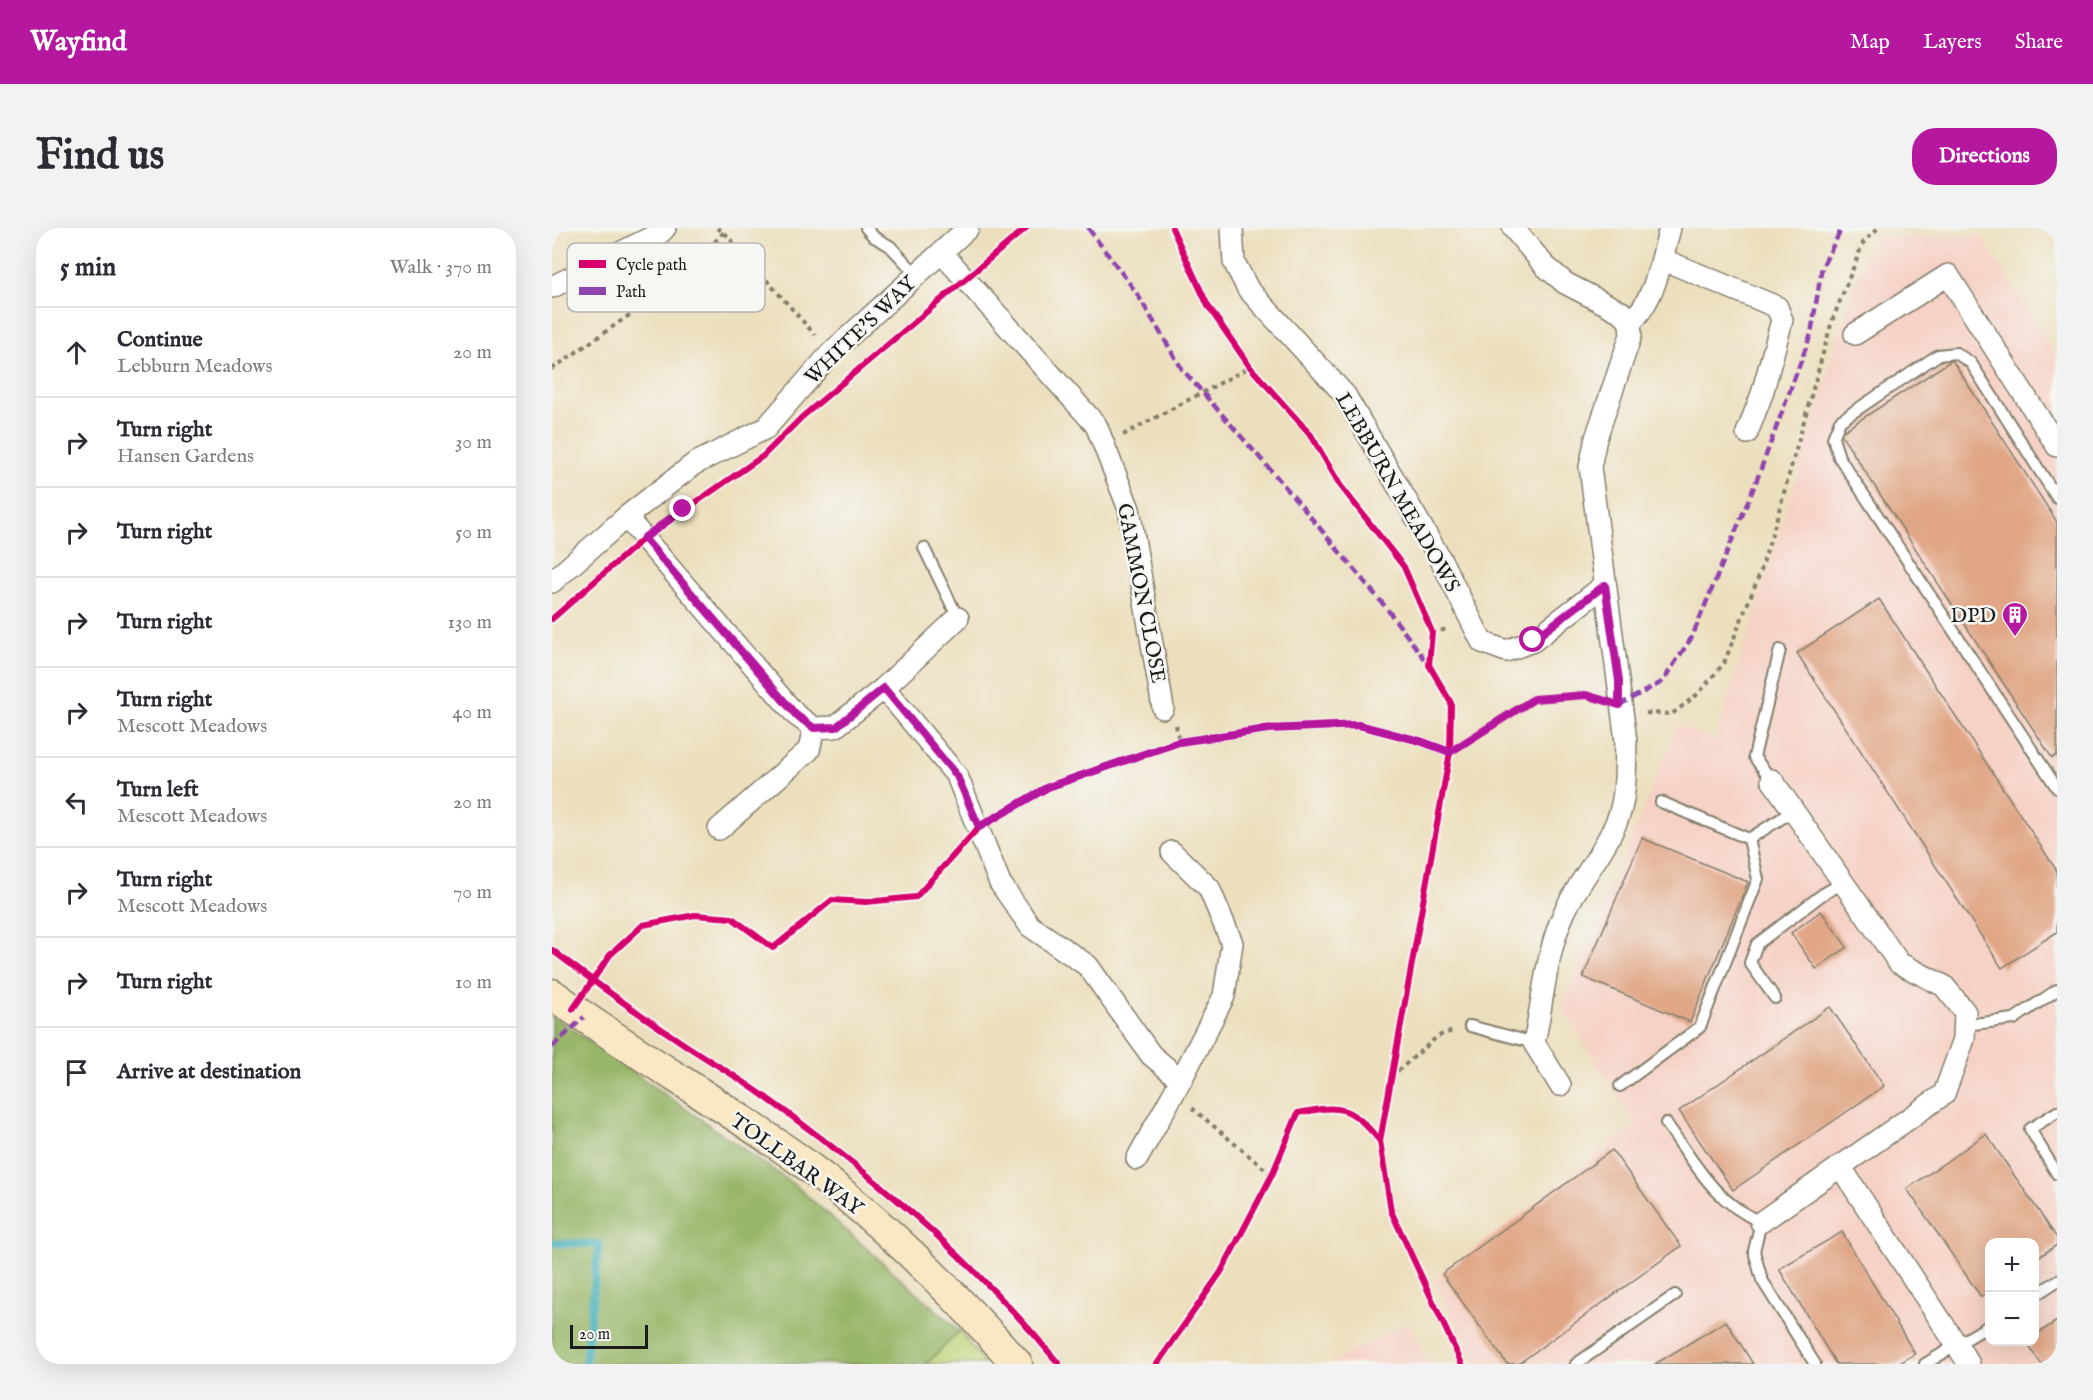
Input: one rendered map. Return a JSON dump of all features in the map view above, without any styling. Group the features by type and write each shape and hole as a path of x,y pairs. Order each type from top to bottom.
{"main road":[{"name":"TOLLBAR WAY","path":"552,994 806,1165 881,1226 974,1316 1017,1364"}],"street":[{"path":"640,243 665,228"},
{"name":"WHITE'S WAY","path":"552,582 626,517 694,464 766,428 831,353 968,228"},
{"name":"LEBBURN MEADOWS","path":"1232,228 1234,262 1248,289 1345,395 1442,562 1482,642 1506,651 1533,640 1605,585"},
{"path":"1513,228 1545,266 1565,283 1623,313 1630,323 1631,335 1596,438 1590,467 1619,681 1619,705 1626,741 1625,776 1619,816 1564,913 1554,943 1534,1043 1560,1085"},
{"path":"1630,323 1640,314 1664,260 1670,228"},
{"name":"GAMMON CLOSE","path":"942,253 1096,425 1129,509 1163,708"},
{"path":"1664,260 1777,308 1781,314 1782,320 1762,394 1747,433"},
{"path":"1855,334 1948,275 2057,446"},
{"path":"552,287 567,280"},
{"path":"626,517 796,715 814,728 836,727 884,688 958,618"},
{"path":"884,688 957,776 1000,883 1030,926 1088,966 1151,1055 1177,1086"},
{"path":"719,829 809,750 814,728"},
{"path":"1761,1222 1944,1094 1964,1039 1965,1025 1965,1012 1944,986 1899,963 1772,780"},
{"path":"1137,1159 1224,996 1232,943 1209,888 1172,852"},
{"path":"1840,1166 1969,1364"}],"lane":[{"path":"866,228 874,237 890,246 917,275"},
{"path":"2057,498 1971,363 1956,353 1938,355 1847,415 1835,429 1833,438 1839,457 2057,788"},
{"path":"924,548 958,618"},
{"path":"1772,780 1754,757 1780,650"},
{"path":"1660,802 1749,840"},
{"path":"1749,840 1793,811"},
{"path":"1620,1086 1700,1027 1758,879 1749,840"},
{"path":"1775,998 1750,963 1757,944 1823,894 1843,883"},
{"path":"1965,1025 2014,1019 2057,990"},
{"path":"1470,1026 1534,1043"},
{"path":"2057,1112 2030,1129 2057,1174"},
{"path":"1666,1123 1717,1193 1738,1212 1761,1222 1754,1251 1762,1280 1815,1364"},
{"path":"2039,1293 2057,1281"},
{"path":"1582,1362 1675,1295"},
{"path":"1925,1364 1985,1328"}],"path":[{"path":"717,228 734,243"},
{"path":"1450,752 1534,699 1586,695 1647,714 1672,714 1698,694 1724,663 1760,573 1832,321 1863,243 1878,228"},
{"path":"714,243 724,232"},
{"path":"765,278 831,353"},
{"path":"552,369 634,312"},
{"path":"1244,358 1258,375"},
{"path":"1104,445 1250,367"},
{"path":"1428,621 1432,632 1431,643"},
{"path":"1168,746 1190,740"},
{"path":"1448,764 1450,742"},
{"path":"1440,748 1450,752"},
{"path":"1391,1077 1438,1036 1470,1026"},
{"path":"1389,1088 1392,1067"},
{"path":"1177,1086 1272,1175"},
{"path":"1267,1185 1276,1165"}],"shaded area":[{"path":"1980,235 2057,357 2057,1364 1475,1364 1434,1279 1636,1125 1562,1007 1678,725 1716,741 1853,289 1876,238"},
{"path":"1407,1323 1428,1364 1327,1364"}],"green space":[{"path":"552,1015 796,1186 960,1331 926,1364 552,1364"},
{"path":"960,1331 984,1364 926,1364"}],"building":[{"name":"DPD","path":"1952,360 2057,522 2057,755 2052,758 1840,433"},
{"path":"1879,599 2057,871 2057,932 2002,968 1797,653"},
{"path":"1642,838 1748,882 1690,1022 1583,977"},
{"path":"1821,911 1847,947 1816,969 1791,933"},
{"path":"1830,1007 1884,1086 1733,1190 1679,1111"},
{"path":"1986,1134 2057,1238 2057,1245 2039,1257 2039,1238 1985,1238 1985,1294 1981,1297 1907,1189"},
{"path":"1612,1150 1681,1246 1518,1364 1507,1364 1442,1274"},
{"path":"1842,1232 1915,1354 1898,1364 1836,1364 1779,1269"},
{"path":"1726,1321 1753,1364 1655,1364"},
{"path":"2057,1321 2057,1364 2041,1364 2029,1346 2039,1346 2039,1333"}],"waterway":[{"path":"552,1243 599,1244 585,1364"}],"marked path":[{"path":"1088,228 1136,292 1182,369 1282,483 1384,605 1429,665"},
{"path":"1619,705 1662,682 1692,637 1756,482 1811,334 1822,267 1842,228"},
{"path":"552,1047 584,1017"}],"cycle path":[{"path":"552,619 644,538 763,456 802,417 1026,228"},
{"path":"1172,228 1208,306 1250,367 1311,435 1340,485 1404,567 1432,632 1429,665 1451,703 1450,752 1380,1141 1391,1211 1462,1364"},
{"path":"573,1009 610,955 643,925 695,915 732,918 773,948 832,900 866,902 916,897 979,827 1048,787 1179,742 1267,729 1358,725 1420,741 1450,752"},
{"path":"552,950 648,1020 761,1094 842,1154 956,1253 992,1288 1059,1364"},
{"path":"1157,1364 1221,1272 1272,1175 1298,1113 1325,1109 1344,1110 1361,1121 1380,1141"}],"place":[{"name":"DPD","path":"2015,638"}],"route":[{"path":"683,509 644,538 796,715 814,728 836,727 884,688 957,776 979,827 1048,787 1179,742 1268,729 1359,725 1420,741 1450,752 1481,730 1534,699 1586,695 1619,705 1619,681 1605,585 1533,640"}]}
